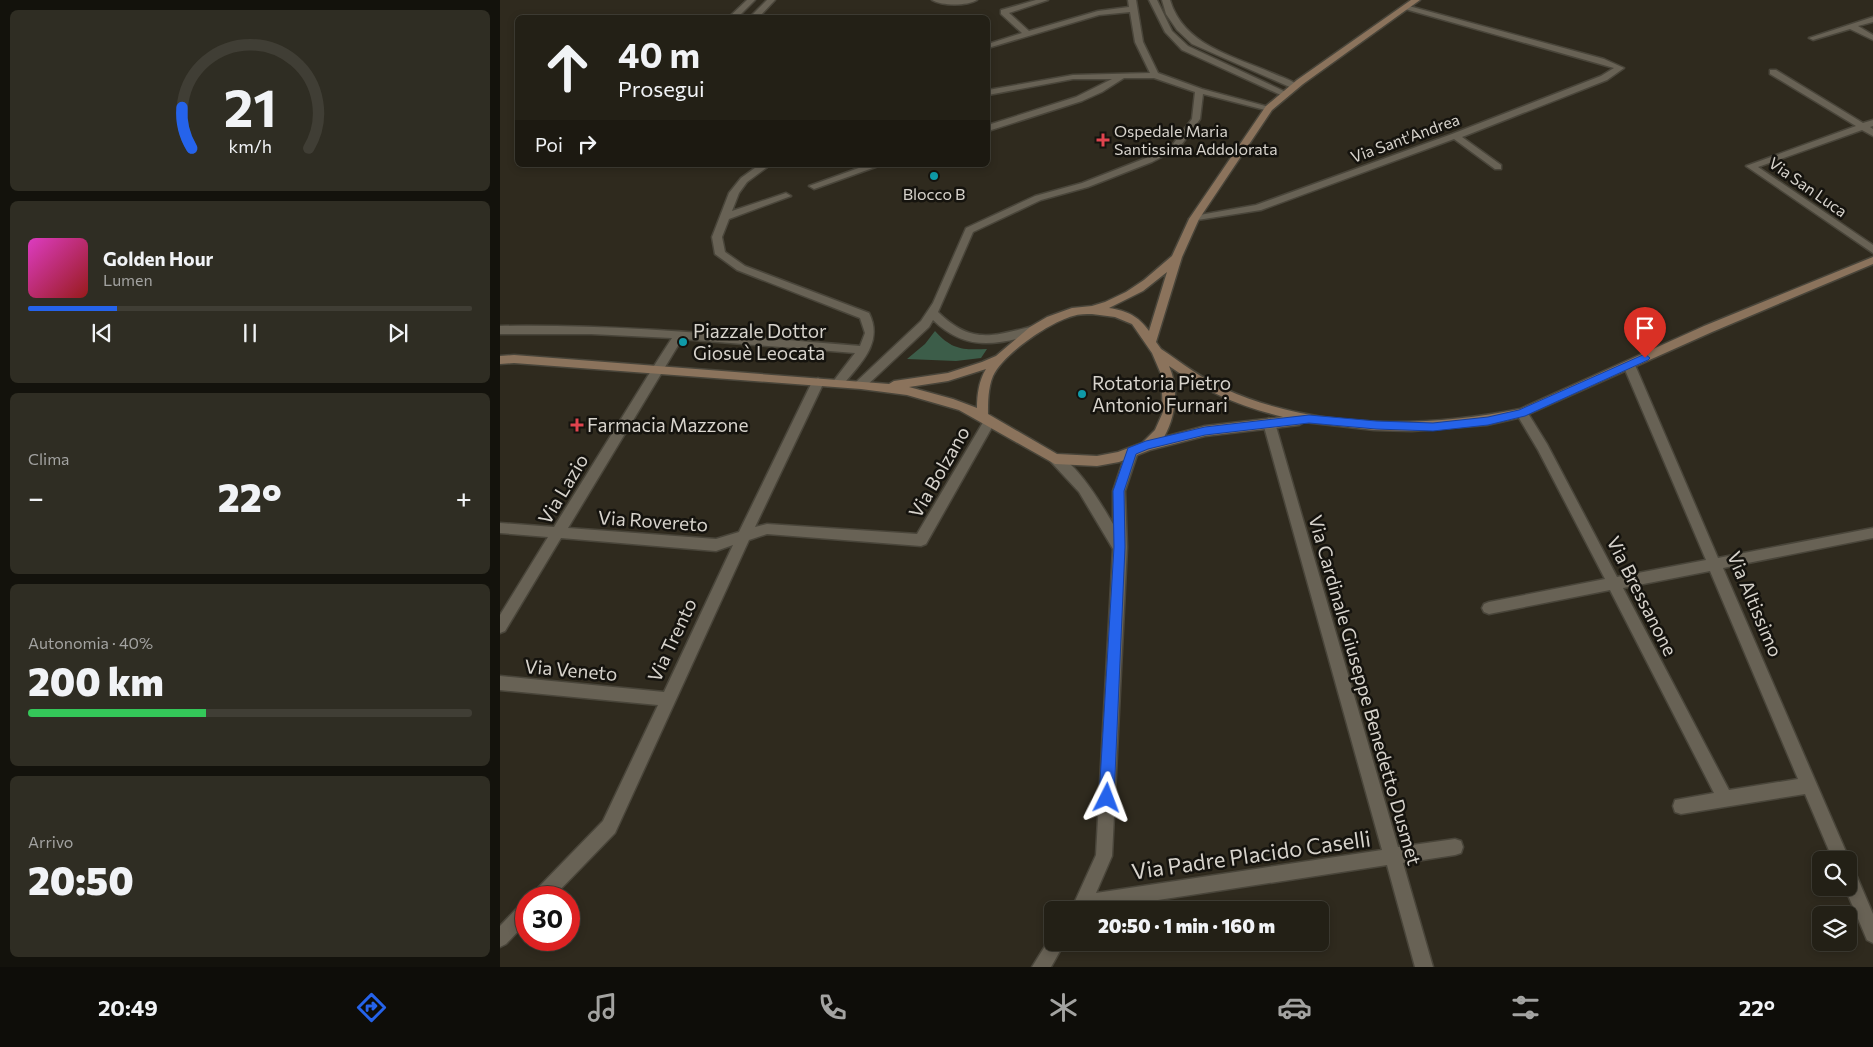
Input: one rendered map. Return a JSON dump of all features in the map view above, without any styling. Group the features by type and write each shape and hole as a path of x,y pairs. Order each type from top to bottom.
{"street":[{"path":"735,15 750,0"},
{"path":"756,15 771,0"},
{"path":"936,0 948,2 973,0"},
{"path":"1027,34 1004,12 1044,0"},
{"path":"1153,0 1162,25 1178,44 1286,94"},
{"path":"1166,0 1170,14 1180,28 1195,42 1295,86"},
{"path":"1154,347 1177,257 1194,219 1269,108 1295,86 1412,2"},
{"name":"Via Sant'Andrea","path":"1194,219 1258,208 1455,136 1604,78 1620,68 1412,2"},
{"path":"990,45 1133,4 1139,42 1154,75"},
{"path":"1813,38 1873,19"},
{"path":"1851,26 1873,38"},
{"path":"1773,72 1873,133"},
{"path":"990,127 1079,98 1099,90 1122,75"},
{"path":"990,92 1073,77 1154,75 1199,91 1269,108"},
{"path":"860,385 925,324 938,303 969,230 1038,198 1085,185 1149,160 1176,146 1196,119 1199,91"},
{"path":"1862,127 1873,123"},
{"name":"Via San Luca","path":"1862,127 1751,166 1873,250"},
{"path":"1455,136 1498,167"},
{"path":"762,167 744,180 734,193 717,236 720,254 741,268 865,316 870,333 864,350 838,383"},
{"path":"814,186 870,167"},
{"path":"724,217 786,196"},
{"path":"1092,310 1120,300 1145,286 1177,257"},
{"path":"1154,347 1207,385 1228,396 1309,419 1376,425 1433,427 1488,421 1522,413 1708,329 1873,260"},
{"path":"884,386 955,376 978,370 1000,358 1034,330 1051,320 1072,312 1092,310 1117,313 1136,321 1154,347 1167,374 1168,412 1160,433 1146,446"},
{"path":"932,313 961,336 994,339 1034,330"},
{"path":"500,330 600,329 864,350"},
{"name":"Via Lazio","path":"500,628 679,335"},
{"path":"986,419 982,395 988,374 1000,358"},
{"path":"500,360 514,359 884,386 938,398 986,419 1056,459 1074,474 1087,490 1120,547"},
{"name":"Via Altissimo","path":"1629,365 1837,851"},
{"name":"Via Trento","path":"552,886 609,827 744,536 818,382"},
{"name":"Via Bressanone","path":"1522,413 1543,448 1725,798"},
{"name":"Via Bolzano","path":"921,540 986,419"},
{"path":"1056,459 1097,461 1119,457 1146,446 1205,431 1309,419"},
{"name":"Via Cardinale Giuseppe Benedetto Dusmet","path":"1269,423 1391,857 1424,967"},
{"path":"1083,901 1104,856 1120,547 1119,491 1132,452"},
{"name":"Via Rovereto","path":"500,528 716,545 766,529 921,540"},
{"path":"1490,608 1873,533"},
{"name":"Via Veneto","path":"500,683 669,699"},
{"path":"1680,806 1809,785"},
{"name":"Via Padre Placido Caselli","path":"1113,901 1455,847"},
{"path":"1857,896 1873,934"},
{"path":"500,938 515,922"},
{"path":"1041,967 1051,951"}],"green space":[{"path":"935,331 947,342 958,348 987,349 981,358 956,361 907,359 925,344"}],"place":[{"name":"Ospedale Maria Santissima Addolorata","path":"1103,140"},
{"name":"Blocco B","path":"934,176"},
{"name":"Piazzale Dottor Giosuè Leocata","path":"683,342"},
{"name":"Rotatoria Pietro Antonio Furnari","path":"1082,394"},
{"name":"Farmacia Mazzone","path":"577,425"}],"route":[{"path":"1107,798 1120,547 1119,491 1132,452 1146,446 1205,431 1309,419 1376,425 1433,427 1488,421 1522,413 1645,358"}]}
